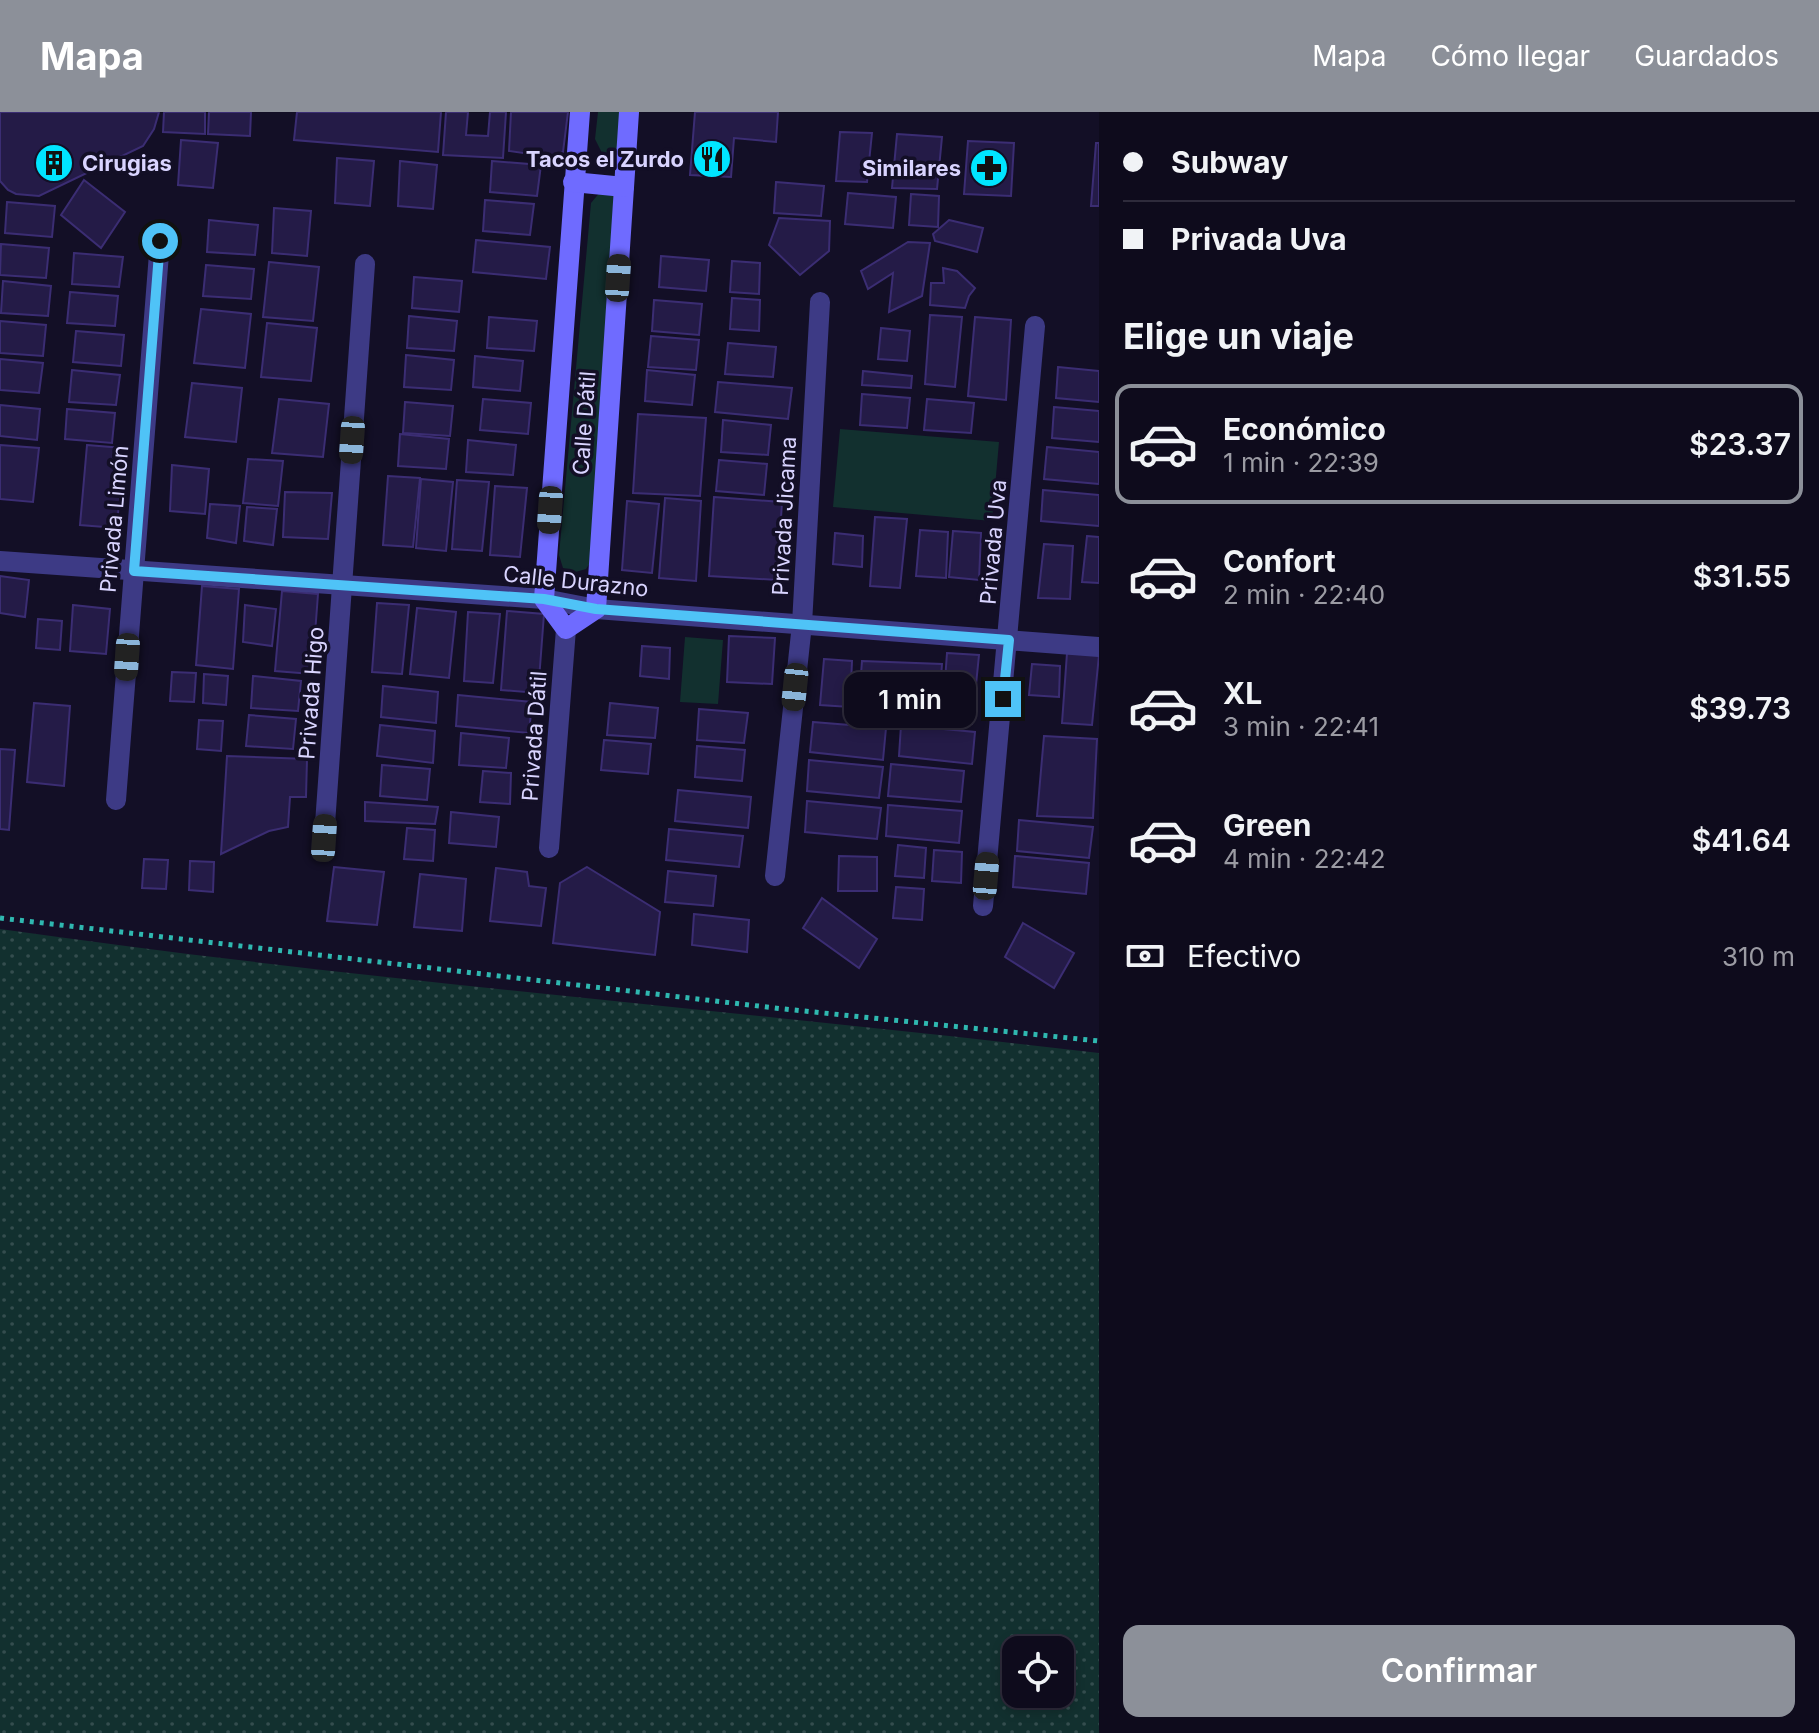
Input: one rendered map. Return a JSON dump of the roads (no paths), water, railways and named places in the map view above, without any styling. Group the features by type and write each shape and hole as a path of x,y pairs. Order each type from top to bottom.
{"street":[{"name":"Calle Dátil","path":"544,599 580,112"},
{"name":"Calle Dátil","path":"596,609 629,112"},
{"path":"573,182 624,187"},
{"name":"Privada Limón","path":"116,800 160,241"},
{"name":"Privada Higo","path":"324,838 365,264"},
{"name":"Privada Jicama","path":"775,876 802,624 820,302"},
{"name":"Privada Uva","path":"983,906 1035,326"},
{"name":"Calle Durazno","path":"0,561 544,599 596,609 1099,647"},
{"path":"544,599 566,629 596,609"},
{"name":"Privada Dátil","path":"549,848 566,629"}],"place":[{"name":"Tacos el Zurdo","path":"712,159"},
{"name":"Cirugias","path":"54,163"},
{"name":"Similares","path":"989,168"}]}
